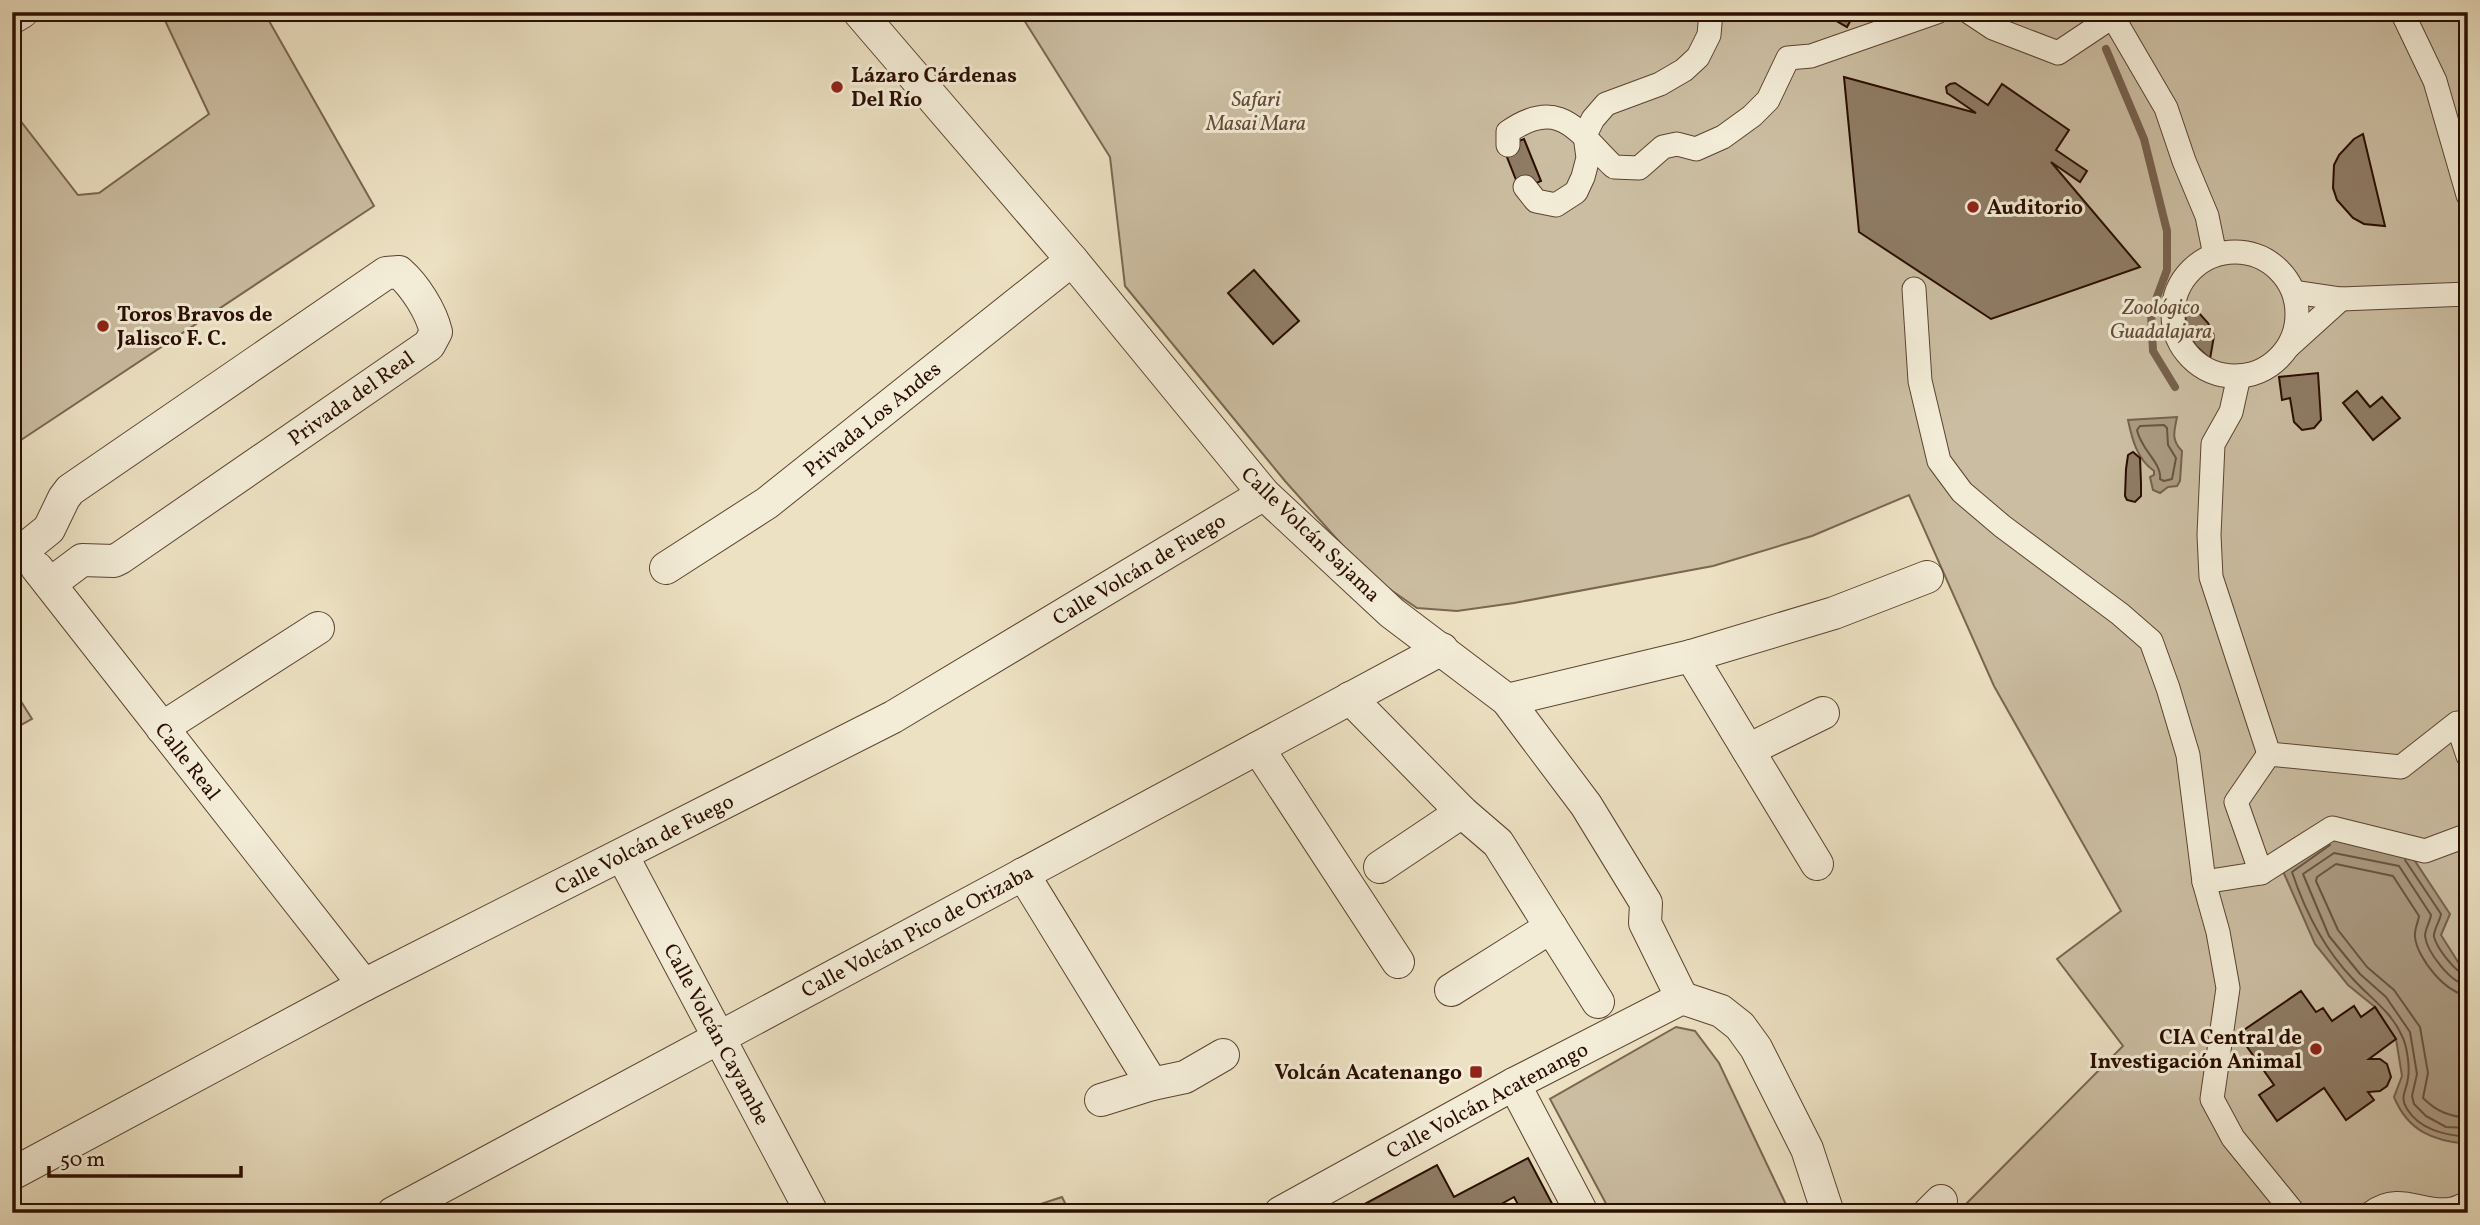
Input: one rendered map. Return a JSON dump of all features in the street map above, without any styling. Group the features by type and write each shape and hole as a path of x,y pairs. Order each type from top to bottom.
{"street":[{"path":"12,18 22,12"},
{"name":"Calle Volcán Sajama","path":"859,12 1072,260 1264,494 1392,613 1507,700 1586,805 1646,903 1661,913 1693,993"},
{"path":"1525,187 1536,201 1556,205 1576,192 1588,159 1585,135 1593,119 1606,104 1660,84 1684,70 1698,57 1709,34 1711,12"},
{"path":"1508,145 1508,132 1526,120 1564,120 1585,135 1614,167 1639,168 1663,147 1677,144 1696,149 1723,137 1752,116 1768,100 1788,58 1811,55 1937,12"},
{"path":"1969,12 1993,28 2058,53 2111,15 2166,108 2207,216 2215,255"},
{"path":"2402,12 2435,81 2468,195"},
{"path":"2288,348 2296,330 2298,311 2294,292 2285,275 2270,262 2253,254 2234,251 2215,255 2197,264 2183,279 2175,297 2172,317 2176,336 2186,353 2201,367 2219,375 2239,376 2258,372 2275,362 2341,299"},
{"name":"Privada Los Andes","path":"666,568 767,503 1072,260"},
{"name":"Privada del Real","path":"18,543 49,529 70,490 386,273 398,272 406,278 433,319 436,332 429,345 121,558 114,561 82,560 50,584"},
{"path":"1914,289 1920,381 1939,461 1962,492 2002,526 2120,614 2151,641 2188,755 2204,882 2218,932 2228,988 2212,1099 2233,1138 2294,1213"},
{"path":"2294,292 2341,299 2468,294"},
{"path":"2239,376 2231,412 2213,443 2209,535 2211,577 2269,754"},
{"name":"Calle Volcán de Fuego","path":"12,1174 363,985 893,717 1264,494"},
{"name":"Calle Real","path":"18,543 363,985"},
{"path":"1507,700 1691,656 1834,613 1927,577"},
{"path":"162,728 318,628"},
{"name":"Calle Volcán Pico de Orizaba","path":"393,1213 1442,649"},
{"path":"1691,656 1817,864"},
{"path":"1350,698 1462,813 1498,843 1598,1002"},
{"path":"1748,751 1823,713"},
{"path":"2269,754 2401,767 2457,723 2468,756"},
{"path":"1258,748 1398,962"},
{"path":"2261,873 2235,802 2269,754"},
{"path":"1380,867 1462,813"},
{"path":"2204,882 2261,873 2332,828 2425,851 2468,835"},
{"name":"Calle Volcán Cayambe","path":"622,855 812,1213"},
{"path":"1023,874 1152,1084"},
{"path":"1451,989 1551,927"},
{"path":"1693,993 1740,1026 1756,1048 1807,1149 1828,1213"},
{"name":"Calle Volcán Acatenango","path":"1280,1213 1514,1083 1693,993"},
{"path":"1101,1100 1185,1077 1223,1055"},
{"path":"1514,1083 1582,1213"},
{"path":"2371,1213 2396,1203 2452,1209 2468,1203"}],"green space":[{"name":"Toros Bravos de Jalisco F. C.","path":"161,12 264,12 374,206 12,446 12,110 78,195 99,193 209,114"},
{"name":"Zoológico Guadalajara","path":"1019,12 2468,12 2468,1213 1957,1213 2123,1046 2057,959 2121,911 1994,686 1909,495 1812,536 1713,566 1514,603 1457,611 1417,608 1369,575 1285,481 1125,286 1110,157"},
{"path":"12,687 32,719 12,730"},
{"path":"1676,1027 1695,1031 1719,1063 1790,1213 1611,1213 1550,1099"},
{"path":"1062,1197 1070,1213 1013,1213"}],"water":[{"path":"2177,417 2174,436 2182,451 2180,481 2177,486 2168,487 2160,493 2153,490 2150,477 2154,475 2154,471 2139,455 2128,420"},
{"path":"2330,836 2409,852 2450,914 2441,935 2460,965 2468,971 2468,1144 2444,1140 2423,1132 2414,1126 2400,1109 2394,1097 2402,1076 2396,1039 2375,1007 2348,985 2315,944 2282,869"}],"building":[{"path":"1821,12 1855,12 1847,27"},
{"name":"Auditorio","path":"1844,77 1976,113 1947,93 1946,87 1955,83 1988,105 2002,84 2069,130 2056,150 2087,171 2080,182 2051,162 2140,267 1991,319 1859,232"},
{"path":"2363,134 2385,226 2364,224 2353,218 2337,200 2333,188 2334,165 2339,155 2354,139"},
{"path":"1524,139 1541,181 1520,190 1503,147"},
{"path":"1254,270 1299,321 1273,344 1228,293"},
{"path":"2184,307 2199,313 2208,323 2214,336 2210,359 2196,346 2187,332"},
{"path":"2318,373 2321,420 2314,428 2302,430 2294,422 2290,398 2282,400 2279,377"},
{"path":"2357,391 2370,407 2382,397 2400,418 2373,440 2343,403"},
{"path":"2133,452 2140,458 2141,496 2135,502 2127,500 2125,496 2128,455"},
{"name":"CIA Central de Investigación Animal","path":"2301,991 2316,1012 2323,1008 2332,1021 2354,1006 2361,1017 2375,1007 2396,1039 2369,1059 2380,1059 2387,1064 2391,1077 2387,1086 2380,1091 2368,1092 2374,1100 2346,1120 2324,1088 2277,1121 2259,1095 2274,1085 2238,1034"},
{"path":"1528,1158 1557,1213 1510,1213 1520,1208 1514,1197 1489,1211 1490,1213 1428,1213 1424,1205 1410,1213 1348,1213 1437,1165 1454,1197"}],"waterway":[{"path":"2106,49 2144,139 2167,231 2167,270 2151,313 2153,351 2175,387"}],"place":[{"name":"Lázaro Cárdenas Del Río","path":"837,87"},
{"name":"Auditorio","path":"1973,207"},
{"name":"Toros Bravos de Jalisco F. C.","path":"103,326"},
{"name":"CIA Central de Investigación Animal","path":"2316,1049"},
{"name":"Volcán Acatenango","path":"1476,1072"}],"park label":[{"name":"Safari Masai Mara","path":"1256,111"}]}
